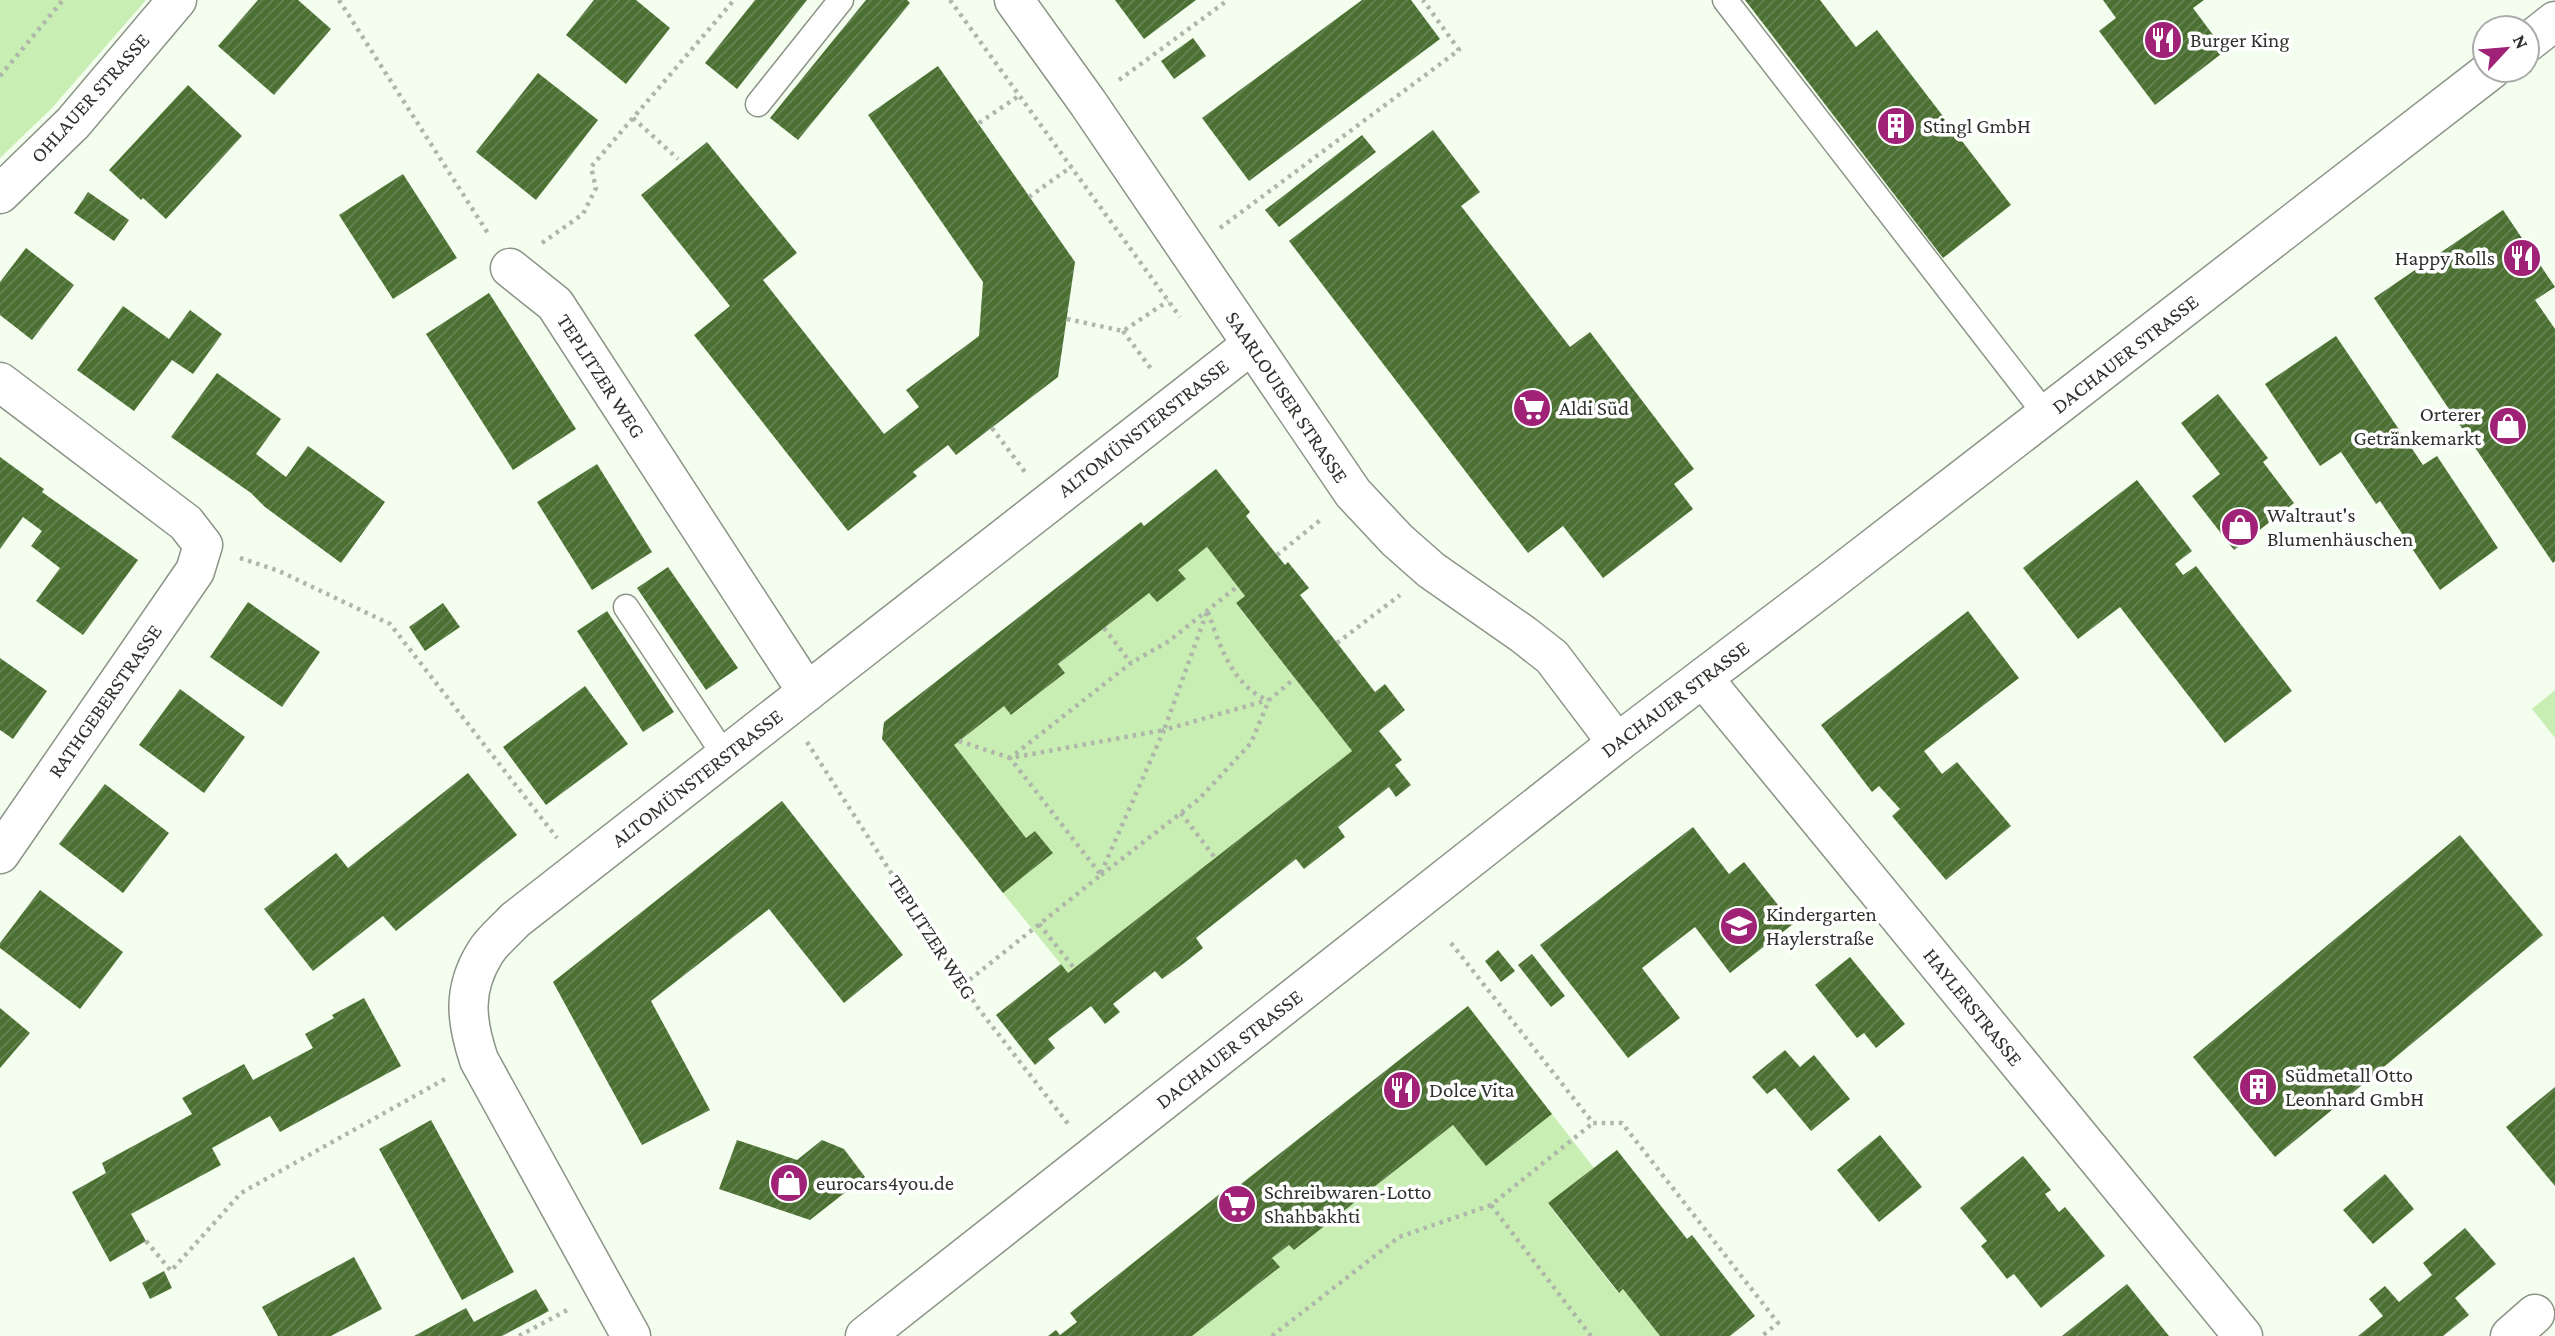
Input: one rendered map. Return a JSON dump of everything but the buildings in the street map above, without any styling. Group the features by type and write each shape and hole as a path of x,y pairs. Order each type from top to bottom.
{"street":[{"name":"OHLAUER STRASSE","path":"0,194 73,123 177,0"},
{"name":"SAARLOUISER STRASSE","path":"1014,0 1088,103 1353,493 1397,540 1431,570 1552,657 1617,743"},
{"path":"2541,32 2555,21"},
{"name":"DACHAUER STRASSE","path":"865,1336 1617,743 2473,84"},
{"name":"TEPLITZER WEG","path":"510,268 555,304 796,700"},
{"name":"ALTOMÜNSTERSTRASSE","path":"631,1336 479,1060 469,1029 467,995 485,952 515,920 1251,345"},
{"path":"0,382 186,523 203,545"},
{"name":"RATHGEBERSTRASSE","path":"0,854 195,571 203,545"},
{"name":"HAYLERSTRASSE","path":"1703,678 2243,1336"}],"lane":[{"path":"758,104 841,0"},
{"path":"1725,0 2046,415"},
{"path":"626,607 725,756"}],"path":[{"path":"0,76 63,0"},
{"path":"339,0 510,268 583,214 596,188 591,167 734,0"},
{"path":"1088,103 1228,0"},
{"path":"1187,251 1459,50 1423,0"},
{"path":"1112,68 1121,79"},
{"path":"979,123 1020,95"},
{"path":"633,118 678,159"},
{"path":"1029,197 1072,167"},
{"path":"1213,216 1227,237"},
{"path":"1124,331 1168,301"},
{"path":"1067,319 1124,331 1176,403"},
{"path":"992,428 1048,502"},
{"path":"1277,555 1353,493"},
{"path":"203,545 279,571 390,624 581,869"},
{"path":"1337,643 1431,570"},
{"path":"1010,758 1131,663 1169,641 1238,586"},
{"path":"1208,610 1226,658 1254,695 1269,700"},
{"path":"1101,875 1164,730 1208,610"},
{"path":"1104,628 1131,663"},
{"path":"959,741 1010,758 1164,730 1269,700 1295,678"},
{"name":"TEPLITZER WEG","path":"796,700 963,985 1093,1156"},
{"path":"963,985 1199,799 1251,744 1269,700"},
{"path":"1010,758 1101,875"},
{"path":"1181,813 1215,858"},
{"path":"1039,924 1074,968"},
{"path":"1451,943 1593,1123"},
{"path":"146,1241 171,1271 241,1193 479,1060"},
{"path":"1272,1336 1399,1237 1491,1205 1593,1123 1622,1123 1778,1322 1762,1336"},
{"path":"1491,1205 1591,1336"},
{"path":"519,1336 605,1289"}],"green space":[{"path":"0,0 146,0 52,108 0,158"},
{"path":"1207,547 1245,596 1236,604 1352,751 1068,973 1003,893 1053,853 1035,831 1026,838 954,745 1004,706 1012,715 1065,673 1058,664 1149,593 1157,601 1185,579 1178,570"},
{"path":"2555,690 2555,738 2532,709"},
{"path":"1552,1114 1594,1168 1548,1204 1618,1293 1623,1289 1660,1336 1192,1336 1279,1268 1272,1258 1289,1245 1294,1250 1453,1125 1486,1166"}],"place":[{"name":"Burger King","path":"2163,40"},
{"name":"Stingl GmbH","path":"1896,126"},
{"name":"Happy Rolls","path":"2522,258"},
{"name":"Aldi Süd","path":"1532,408"},
{"name":"Orterer Getränkemarkt","path":"2508,426"},
{"name":"Waltraut's Blumenhäuschen","path":"2240,527"},
{"name":"Kindergarten Haylerstraße","path":"1739,926"},
{"name":"Südmetall Otto Leonhard GmbH","path":"2258,1087"},
{"name":"Dolce Vita","path":"1402,1090"},
{"name":"eurocars4you.de","path":"789,1183"},
{"name":"Schreibwaren-Lotto Shahbakhti","path":"1237,1204"}]}
